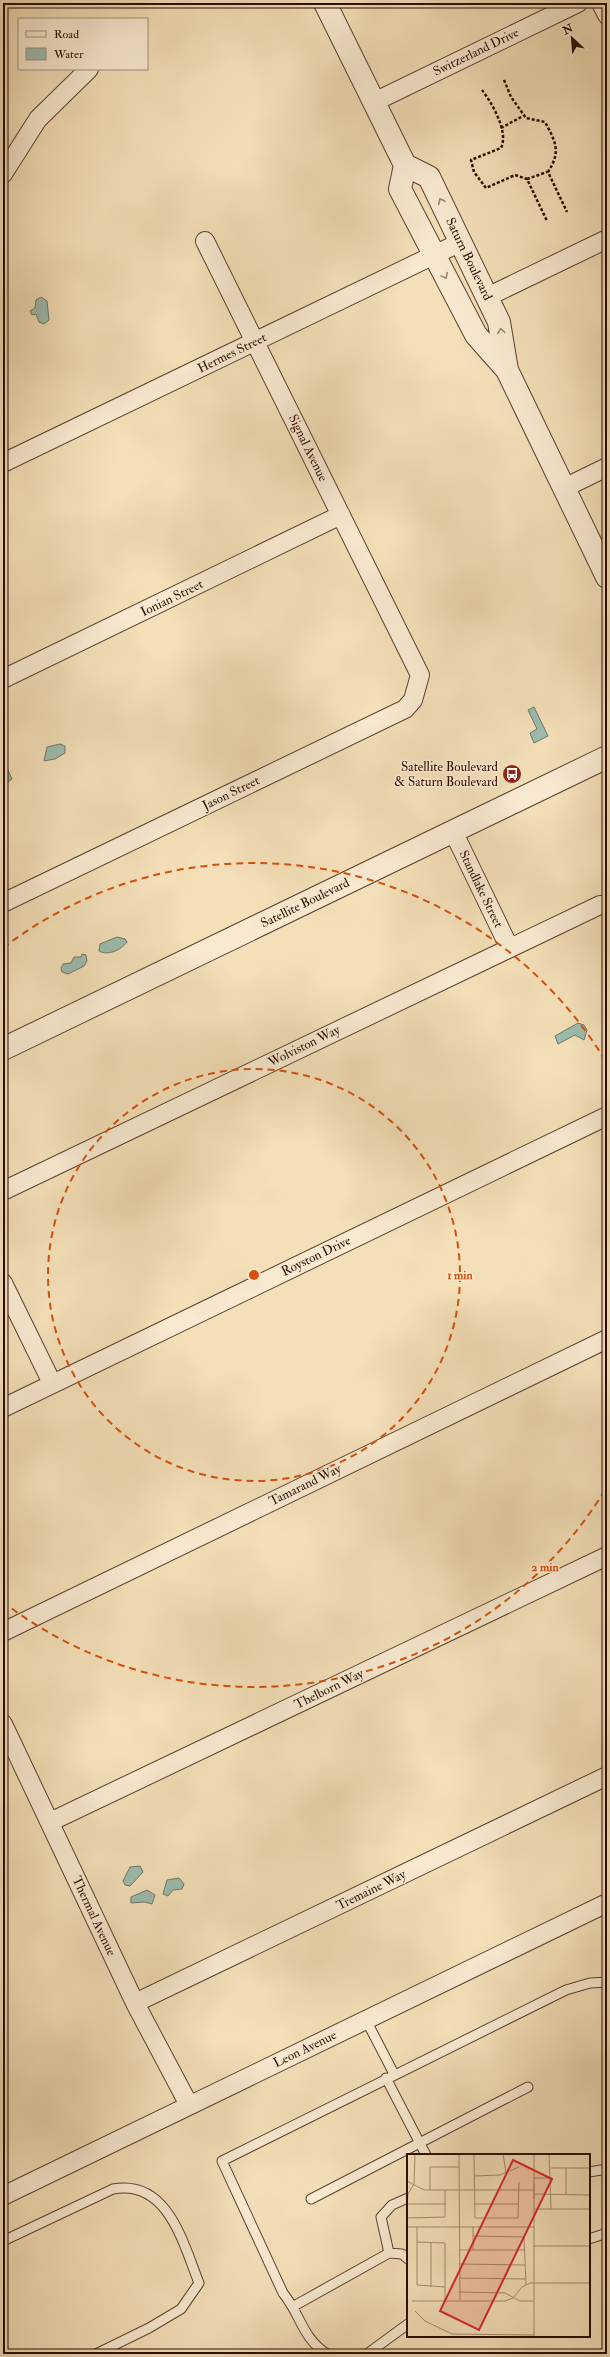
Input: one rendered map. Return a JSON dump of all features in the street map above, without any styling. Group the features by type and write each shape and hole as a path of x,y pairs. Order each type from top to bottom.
{"street":[{"path":"325,3 405,165"},
{"name":"Switzerland Drive","path":"374,102 578,3"},
{"path":"601,3 607,15"},
{"path":"3,174 38,119 88,70"},
{"name":"Saturn Boulevard","path":"507,370 499,322 429,177 405,165 400,189 476,335 507,370 607,577"},
{"path":"487,297 607,238"},
{"name":"Signal Avenue","path":"205,241 410,656"},
{"name":"Hermes Street","path":"3,463 461,242"},
{"path":"564,488 607,467"},
{"name":"Ionian Street","path":"3,680 341,515"},
{"name":"Jason Street","path":"3,903 405,709 413,700 420,675 410,656"},
{"name":"Satellite Boulevard","path":"3,1049 607,757"},
{"name":"Standlake Street","path":"453,831 509,947"},
{"name":"Wolviston Way","path":"3,1191 509,947 600,905 607,905"},
{"name":"Royston Drive","path":"3,1408 607,1116"},
{"path":"3,1283 52,1383"},
{"name":"Tamarand Way","path":"3,1632 607,1339"},
{"name":"Thelborn Way","path":"50,1822 607,1556"},
{"name":"Thermal Avenue","path":"3,1724 135,2003 189,2105"},
{"name":"Tremaine Way","path":"135,2003 607,1776"},
{"name":"Leon Avenue","path":"3,2194 607,1903"}],"lane":[{"path":"327,2354 310,2341 294,2306 283,2293 222,2161 390,2076 566,1990 590,1983 607,1982"},
{"path":"366,2020 426,2154"},
{"path":"311,2199 528,2087"},
{"path":"590,2172 607,2169"},
{"path":"3,2241 113,2189 124,2187 137,2188 154,2196 172,2217 199,2283 181,2309 150,2328 96,2354"},
{"path":"389,2253 381,2217 392,2204 407,2198"},
{"path":"590,2239 607,2233"},
{"path":"294,2306 389,2253 402,2254 407,2258"},
{"path":"367,2354 407,2325"}],"path":[{"path":"482,90 501,128 504,138 501,148 472,160 474,172 486,188 515,175 527,179 548,172 554,163 557,152 551,133 545,122 532,121 523,116 511,97 504,80"},
{"path":"501,128 523,116"},
{"path":"548,172 567,212"},
{"path":"527,179 547,221"}],"water":[{"path":"41,297 47,301 49,320 44,324 39,322 36,314 32,315 30,311 35,308 36,300"},
{"path":"534,707 548,736 534,743 530,733 537,729 528,710"},
{"path":"60,744 65,746 65,753 55,759 44,761 47,747"},
{"path":"7,768 12,779 3,786 3,770"},
{"path":"117,937 125,939 127,942 114,951 106,953 99,951 100,944"},
{"path":"82,954 86,955 87,961 84,966 68,974 62,972 61,968 63,964 71,963 74,957 81,957"},
{"path":"578,1023 584,1025 587,1030 584,1040 575,1035 558,1044 555,1036"},
{"path":"140,1866 143,1872 130,1886 125,1885 123,1881 130,1867"},
{"path":"179,1878 184,1884 182,1889 173,1890 168,1896 163,1894 167,1880"},
{"path":"147,1890 155,1895 152,1904 145,1902 131,1903 131,1897"}],"place":[{"name":"Satellite Boulevard & Saturn Boulevard","path":"512,774"}]}
